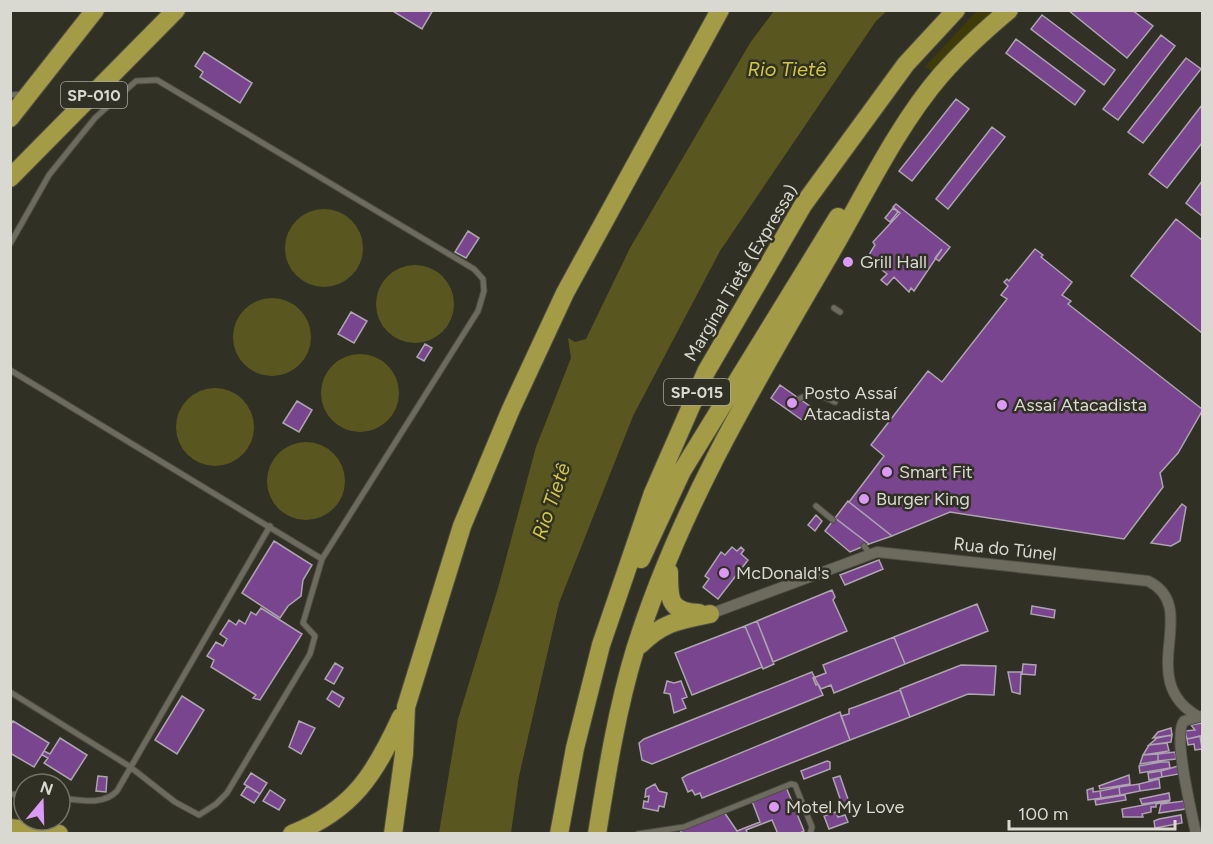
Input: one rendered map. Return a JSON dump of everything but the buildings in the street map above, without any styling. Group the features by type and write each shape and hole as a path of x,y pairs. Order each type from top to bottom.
{"highway":[{"name":"SP-010","path":"10,118 32,93 95,10"},
{"name":"SP-010","path":"10,178 176,10"},
{"path":"292,834 334,813 348,802 381,759 406,707 462,526 511,409 565,293 720,10"},
{"name":"Marginal Tietê (Expressa)","path":"559,834 575,748 601,645 653,493 706,372 803,205 906,64 956,10"},
{"path":"601,645 682,471 718,409 889,135 919,95 983,32 1009,10"},
{"path":"597,834 609,764 635,650 669,559 721,444 888,151 940,76"},
{"path":"669,559 669,594 674,606 686,612 710,614"},
{"path":"635,650 660,627 710,614"},
{"path":"393,834 404,754 406,707"},
{"path":"10,828 59,834"}],"street":[{"name":"Rua do Túnel","path":"710,614 867,550 1148,581 1160,587 1168,597 1171,610 1169,683 1175,697 1185,709 1201,716"},
{"path":"1196,834 1182,758 1180,728 1184,721 1201,716"}],"lane":[{"path":"10,244 49,175 95,118 136,81 157,80 474,269 483,279 484,291 478,311 322,559 303,623 315,636 310,654 227,793 216,804 198,815 175,802 129,766 10,692"},
{"path":"10,95 32,93"},
{"path":"834,308 840,312"},
{"path":"10,370 322,559"},
{"path":"799,399 813,392 835,402"},
{"path":"816,506 833,520"},
{"path":"72,799 95,801 110,798 117,791 129,766 270,526"},
{"path":"638,834 684,827 791,784 795,785 812,827 810,834"}],"shaded area":[{"path":"977,11 996,11 967,35 933,71 925,67"}],"water":[{"name":"Rio Tietê","path":"774,11 887,11 876,21 720,251 633,416 559,603 519,776 511,833 439,833 458,719 498,588 536,447 571,358 568,338 575,342 586,339 630,248 750,43"},
{"path":"324,209 339,212 351,221 360,233 363,248 360,263 351,275 339,284 324,287 309,284 297,275 288,263 285,248 288,233 297,221 309,212"},
{"path":"415,265 430,268 442,277 451,289 454,304 451,319 442,331 430,340 415,343 400,340 388,331 379,319 376,304 379,289 388,277 400,268"},
{"path":"272,298 287,301 299,310 308,322 311,337 308,352 299,364 287,373 272,376 257,373 245,364 236,352 233,337 236,322 245,310 257,301"},
{"path":"360,354 375,357 387,366 396,378 399,393 396,408 387,420 375,429 360,432 345,429 333,420 324,408 321,393 324,378 333,366 345,357"},
{"path":"215,388 230,391 242,400 251,412 254,427 251,442 242,454 230,463 215,466 200,463 188,454 179,442 176,427 179,412 188,400 200,391"},
{"path":"306,442 321,445 333,454 342,466 345,481 342,496 333,508 321,517 306,520 291,517 279,508 270,496 267,481 270,466 279,454 291,445"}],"place":[{"name":"Grill Hall","path":"848,262"},
{"name":"Posto Assaí Atacadista","path":"792,403"},
{"name":"Assaí Atacadista","path":"1002,405"},
{"name":"Smart Fit","path":"887,472"},
{"name":"Burger King","path":"864,499"},
{"name":"McDonald's","path":"724,573"},
{"name":"Motel My Love","path":"774,807"}]}
